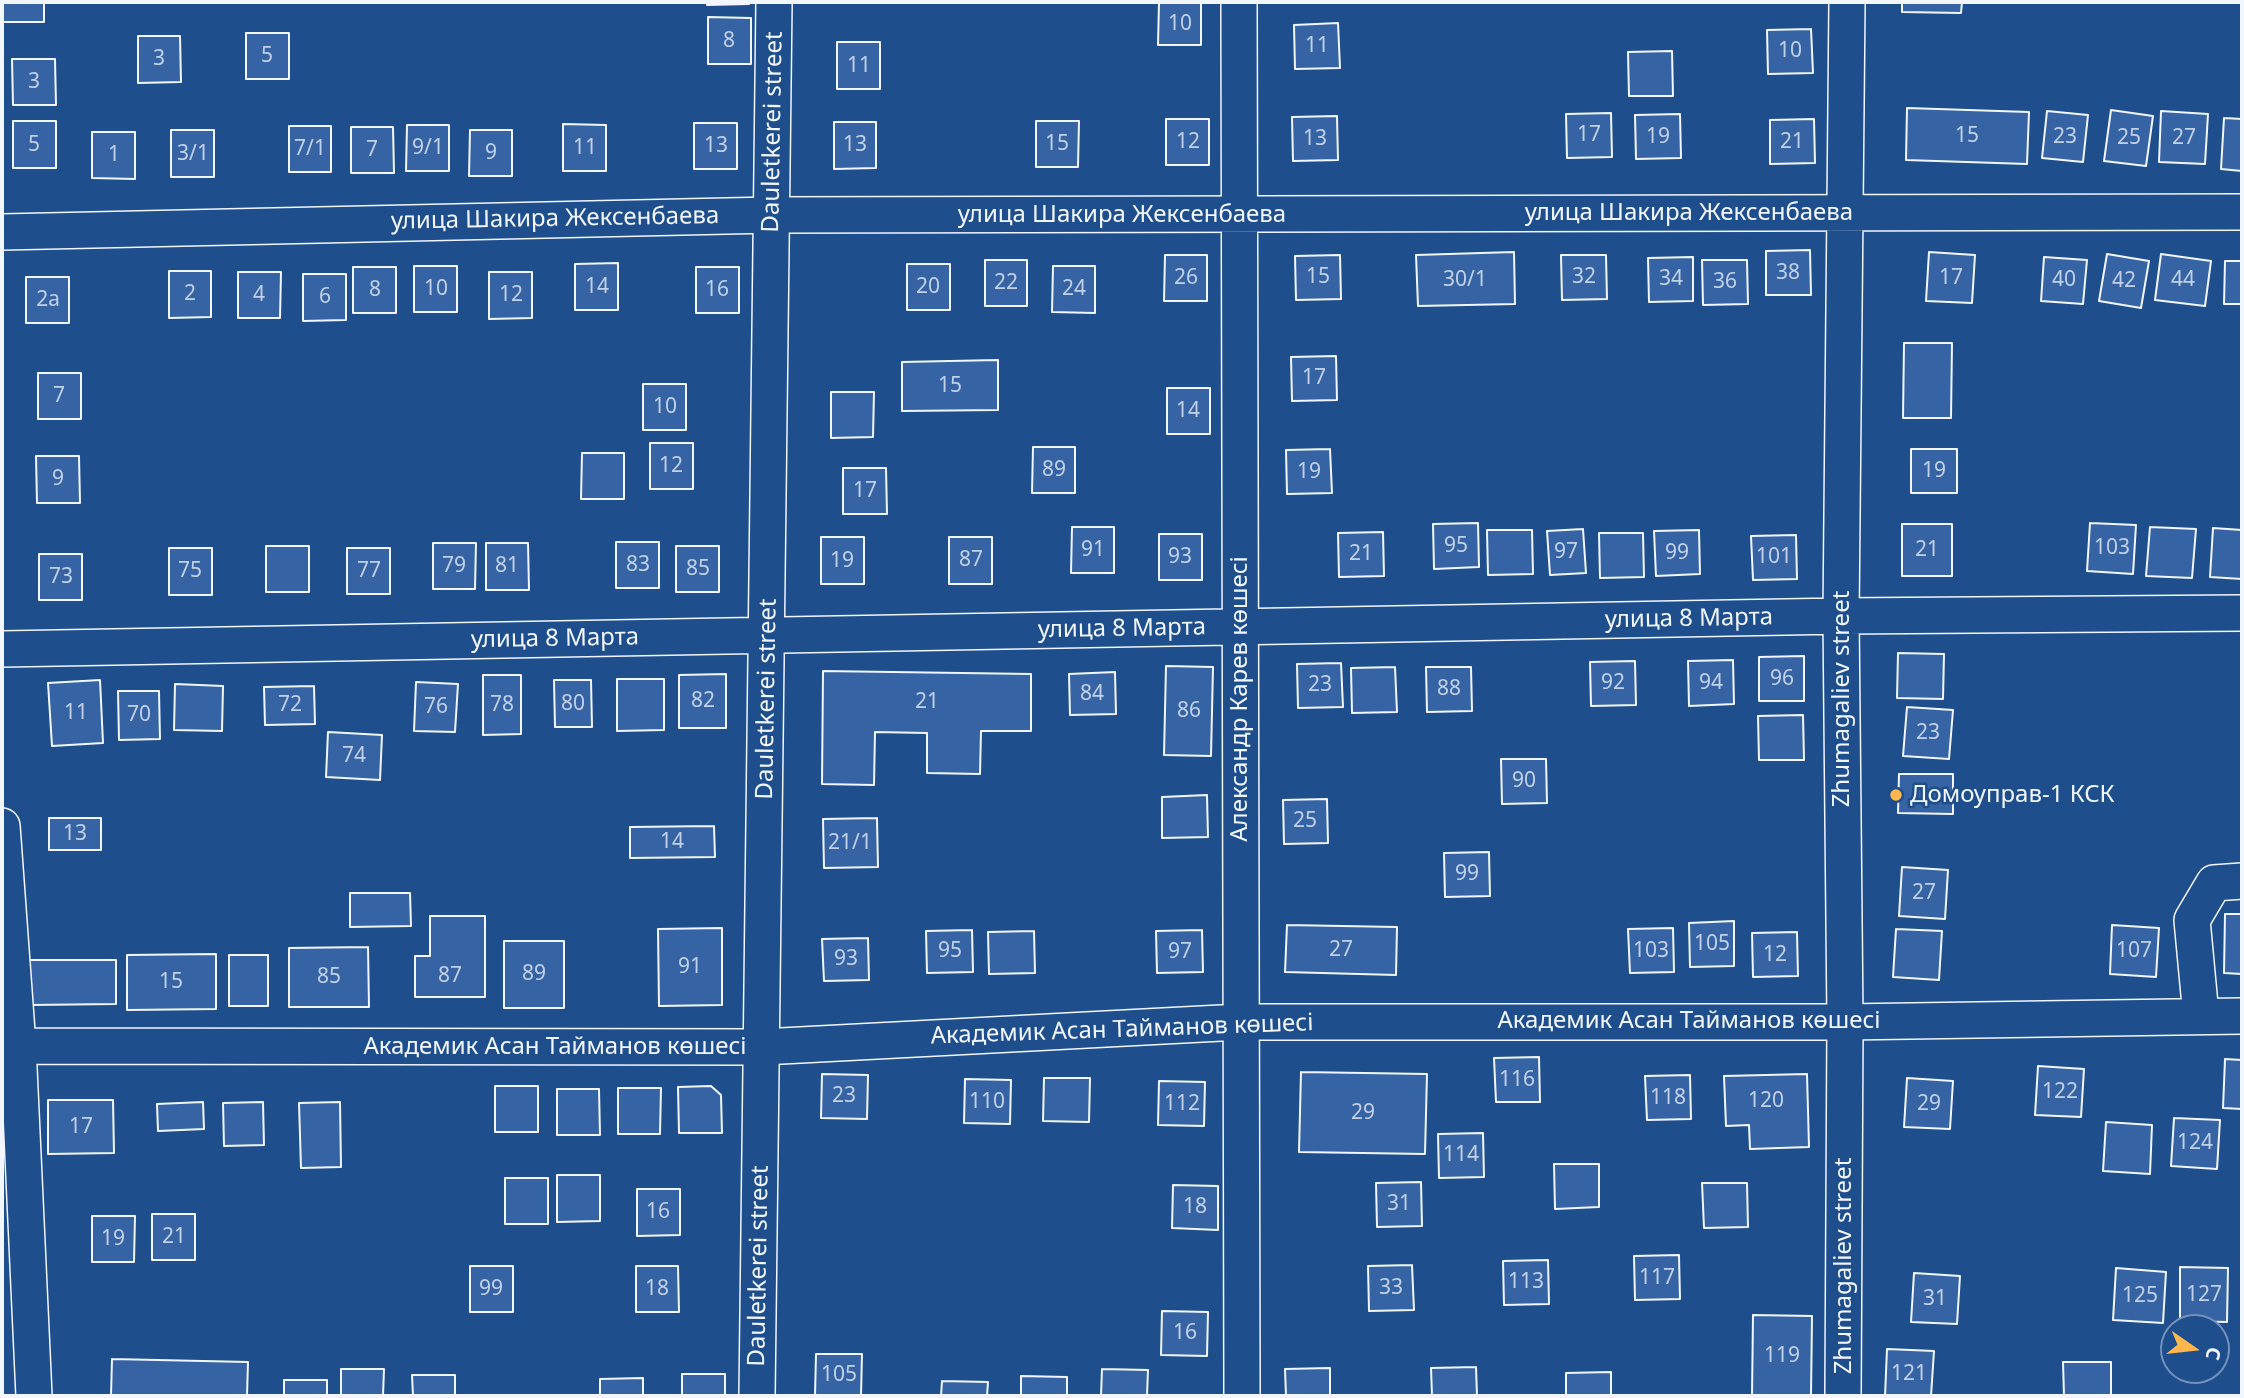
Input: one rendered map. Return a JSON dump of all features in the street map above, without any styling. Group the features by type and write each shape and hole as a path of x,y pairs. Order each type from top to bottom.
{"street":[{"name":"Dauletkerei street","path":"757,1396 774,2"},
{"name":"Александр Карев көшесі","path":"1238,2 1242,1396"},
{"name":"Zhumagaliev street","path":"1843,1396 1845,1022 1841,616 1847,2"},
{"name":"улица Шакира Жексенбаева","path":"2,232 772,215 2242,212"},
{"name":"улица 8 Марта","path":"2,649 1841,616 2242,613"},
{"path":"2,827 10,1046 34,1396"},
{"path":"2201,1016 2192,920 2214,883 2242,881"},
{"name":"Академик Асан Тайманов көшесі","path":"10,1046 762,1047 1240,1022 1845,1022 2242,1016"}],"building":[{"path":"2,2 44,2 44,22 2,22"},
{"path":"707,2 749,2 749,4 707,5"},
{"path":"1159,2 1201,2 1201,45 1158,45"},
{"path":"1902,2 1962,2 1961,13 1902,12"},
{"path":"708,17 751,18 751,64 708,64"},
{"path":"1338,23 1340,68 1295,69 1294,25"},
{"path":"1811,29 1813,73 1768,74 1767,30"},
{"path":"246,33 289,33 289,79 246,79"},
{"path":"138,36 180,36 181,82 138,83"},
{"path":"837,42 880,42 880,89 837,89"},
{"path":"1672,51 1673,96 1629,96 1628,52"},
{"path":"12,59 55,59 56,105 13,105"},
{"path":"1907,108 2029,112 2027,164 1906,160"},
{"path":"2111,110 2153,116 2146,166 2104,161"},
{"path":"2047,111 2088,115 2083,162 2042,158"},
{"path":"2161,111 2208,114 2205,164 2159,162"},
{"path":"1611,113 1612,157 1567,158 1566,114"},
{"path":"1680,114 1681,158 1636,159 1635,115"},
{"path":"1337,116 1338,160 1293,161 1292,117"},
{"path":"2224,118 2242,119 2242,171 2221,169"},
{"path":"1166,119 1209,119 1209,165 1166,165"},
{"path":"1814,119 1815,163 1770,164 1770,120"},
{"path":"13,121 56,121 56,168 13,168"},
{"path":"1036,121 1079,121 1078,167 1036,167"},
{"path":"834,122 876,122 876,168 834,169"},
{"path":"694,123 737,123 737,169 694,169"},
{"path":"563,124 606,125 606,171 563,171"},
{"path":"407,125 449,125 449,171 406,171"},
{"path":"289,126 331,126 331,172 289,172"},
{"path":"351,127 393,127 394,173 351,173"},
{"path":"171,130 214,130 214,177 171,177"},
{"path":"470,130 512,130 512,176 469,176"},
{"path":"92,132 135,132 135,179 92,178"},
{"path":"1810,250 1811,295 1766,295 1766,251"},
{"path":"1514,252 1515,304 1418,306 1416,255"},
{"path":"1929,252 1975,255 1972,303 1926,301"},
{"path":"2107,254 2149,261 2141,308 2099,301"},
{"path":"2161,254 2211,261 2205,306 2155,300"},
{"path":"1165,255 1207,255 1207,301 1164,301"},
{"path":"1340,255 1341,299 1296,300 1295,256"},
{"path":"1561,255 1606,255 1607,299 1562,300"},
{"path":"1693,257 1693,301 1649,302 1648,258"},
{"path":"2044,257 2087,260 2083,304 2041,301"},
{"path":"985,260 1027,260 1027,306 985,306"},
{"path":"1702,260 1747,260 1748,304 1703,305"},
{"path":"2225,261 2242,261 2242,304 2224,304"},
{"path":"618,263 618,310 575,310 575,264"},
{"path":"907,264 950,264 950,310 907,310"},
{"path":"414,266 457,266 457,312 414,312"},
{"path":"1053,266 1095,266 1095,313 1052,312"},
{"path":"353,267 396,267 396,313 353,313"},
{"path":"696,267 739,267 739,313 696,313"},
{"path":"169,271 211,271 211,317 169,318"},
{"path":"238,272 281,272 280,318 238,318"},
{"path":"489,272 532,272 532,318 489,319"},
{"path":"303,274 346,274 346,320 303,321"},
{"path":"26,277 69,277 69,323 26,323"},
{"path":"1904,343 1952,343 1951,418 1903,418"},
{"path":"1336,356 1337,400 1292,401 1291,357"},
{"path":"998,360 998,410 902,411 902,362"},
{"path":"38,373 81,373 81,419 38,419"},
{"path":"643,384 686,384 686,430 643,430"},
{"path":"1167,388 1210,388 1210,434 1167,434"},
{"path":"831,392 874,392 873,437 831,438"},
{"path":"650,443 693,443 693,489 650,489"},
{"path":"1033,447 1075,447 1075,493 1032,493"},
{"path":"1330,449 1332,493 1287,494 1286,450"},
{"path":"1911,449 1957,449 1957,493 1911,493"},
{"path":"582,453 624,453 624,499 581,499"},
{"path":"36,456 79,456 80,503 37,503"},
{"path":"843,468 886,468 887,514 843,514"},
{"path":"1478,523 1479,567 1434,569 1433,524"},
{"path":"2090,523 2136,525 2133,574 2087,571"},
{"path":"1902,524 1952,524 1952,576 1902,576"},
{"path":"1072,527 1114,527 1114,573 1071,573"},
{"path":"2150,527 2196,529 2192,578 2146,576"},
{"path":"2213,528 2242,530 2242,579 2210,577"},
{"path":"1583,529 1586,573 1550,575 1547,531"},
{"path":"1487,530 1532,530 1533,574 1488,575"},
{"path":"1699,530 1700,574 1656,576 1654,531"},
{"path":"1383,532 1384,576 1339,577 1338,533"},
{"path":"1599,533 1643,533 1644,577 1600,578"},
{"path":"1159,534 1202,534 1202,580 1159,580"},
{"path":"1796,535 1797,579 1753,580 1751,536"},
{"path":"821,537 864,537 864,584 821,584"},
{"path":"949,537 992,537 992,584 949,584"},
{"path":"616,542 659,542 659,588 616,588"},
{"path":"433,543 476,543 475,589 433,589"},
{"path":"486,543 528,543 529,590 486,590"},
{"path":"266,546 309,546 309,592 266,592"},
{"path":"676,546 719,546 719,592 676,592"},
{"path":"169,548 212,548 212,595 169,595"},
{"path":"347,548 390,548 390,594 347,594"},
{"path":"39,554 82,554 82,600 39,600"},
{"path":"1898,653 1944,654 1943,699 1897,698"},
{"path":"1804,656 1804,701 1759,701 1759,657"},
{"path":"1733,660 1734,704 1689,706 1688,661"},
{"path":"1635,661 1636,705 1591,706 1590,662"},
{"path":"1341,663 1343,707 1298,708 1297,664"},
{"path":"1166,666 1213,667 1211,756 1164,755"},
{"path":"1395,667 1397,712 1352,713 1351,668"},
{"path":"1426,667 1471,667 1472,711 1427,712"},
{"path":"823,671 1031,674 1031,731 981,731 980,774 927,773 927,733 875,732 874,785 822,784"},
{"path":"1115,672 1116,714 1070,715 1069,674"},
{"path":"726,674 726,728 679,728 679,675"},
{"path":"483,675 521,675 521,734 483,735"},
{"path":"617,679 664,679 664,730 617,731"},
{"path":"100,680 103,743 52,746 48,683"},
{"path":"554,680 591,680 592,727 555,727"},
{"path":"416,682 458,684 455,732 414,731"},
{"path":"175,684 223,686 222,731 174,730"},
{"path":"314,686 315,724 265,725 264,687"},
{"path":"118,691 159,691 160,739 119,740"},
{"path":"1907,707 1953,710 1949,759 1903,756"},
{"path":"1803,715 1804,760 1759,760 1758,716"},
{"path":"328,732 382,735 380,780 326,777"},
{"path":"1501,759 1546,759 1547,803 1502,804"},
{"path":"1899,774 1953,774 1953,814 1898,813"},
{"path":"1207,795 1208,837 1162,838 1162,797"},
{"path":"1327,799 1328,843 1284,844 1283,800"},
{"path":"49,818 101,818 101,850 49,850"},
{"path":"877,818 878,867 824,868 823,819"},
{"path":"714,826 715,857 630,858 630,827"},
{"path":"1489,852 1490,896 1445,897 1444,853"},
{"path":"1902,867 1948,870 1945,919 1899,916"},
{"path":"350,893 410,893 411,926 350,927"},
{"path":"2225,914 2242,914 2242,974 2224,973"},
{"path":"430,916 485,916 485,997 415,997 415,956 430,956"},
{"path":"1734,921 1734,966 1690,967 1689,923"},
{"path":"1287,925 1397,927 1396,975 1285,972"},
{"path":"2112,925 2159,928 2156,977 2110,974"},
{"path":"722,928 722,1005 659,1006 658,929"},
{"path":"1673,928 1674,972 1630,973 1628,929"},
{"path":"1896,929 1942,931 1939,980 1893,977"},
{"path":"972,930 973,972 927,973 926,931"},
{"path":"1202,930 1203,972 1157,973 1156,931"},
{"path":"1034,931 1035,973 989,974 988,932"},
{"path":"1797,932 1798,976 1753,977 1752,933"},
{"path":"868,938 869,980 824,981 822,939"},
{"path":"504,941 564,941 564,1008 504,1008"},
{"path":"368,947 369,1007 289,1007 289,948"},
{"path":"216,954 216,1009 127,1010 127,955"},
{"path":"229,955 268,955 268,1006 229,1006"},
{"path":"29,960 116,960 116,1004 29,1005"},
{"path":"1539,1057 1540,1102 1496,1102 1494,1058"},
{"path":"2225,1059 2242,1060 2242,1109 2223,1108"},
{"path":"2038,1066 2084,1069 2081,1117 2035,1115"},
{"path":"1301,1072 1427,1074 1425,1154 1299,1152"},
{"path":"822,1074 868,1075 867,1119 821,1118"},
{"path":"1807,1074 1809,1147 1750,1149 1749,1125 1726,1126 1724,1076"},
{"path":"1690,1075 1691,1119 1647,1120 1645,1076"},
{"path":"1044,1078 1090,1078 1089,1122 1043,1121"},
{"path":"1907,1078 1953,1081 1950,1129 1904,1127"},
{"path":"965,1079 1011,1080 1010,1124 964,1123"},
{"path":"1159,1081 1205,1082 1204,1126 1158,1125"},
{"path":"495,1086 538,1086 538,1132 495,1132"},
{"path":"711,1086 721,1095 722,1133 679,1133 678,1087"},
{"path":"618,1088 661,1088 660,1134 618,1134"},
{"path":"557,1089 599,1089 600,1135 557,1135"},
{"path":"48,1100 113,1100 114,1153 48,1154"},
{"path":"203,1102 204,1129 158,1131 157,1104"},
{"path":"263,1102 264,1145 224,1146 223,1103"},
{"path":"340,1102 341,1167 301,1168 299,1103"},
{"path":"2174,1118 2220,1120 2217,1169 2171,1166"},
{"path":"2106,1122 2152,1125 2150,1174 2103,1171"},
{"path":"1483,1133 1484,1177 1439,1178 1438,1134"},
{"path":"1554,1164 1599,1164 1599,1207 1555,1209"},
{"path":"557,1175 600,1175 600,1221 557,1222"},
{"path":"505,1178 548,1178 548,1224 505,1224"},
{"path":"1421,1182 1422,1226 1377,1227 1376,1183"},
{"path":"1702,1183 1747,1183 1748,1227 1704,1228"},
{"path":"1173,1185 1218,1186 1218,1230 1172,1228"},
{"path":"637,1189 680,1189 680,1235 637,1236"},
{"path":"152,1214 195,1214 195,1260 152,1260"},
{"path":"92,1216 135,1216 134,1262 92,1262"},
{"path":"1679,1255 1680,1299 1635,1300 1634,1256"},
{"path":"1548,1260 1549,1304 1504,1305 1503,1261"},
{"path":"1412,1265 1414,1310 1369,1311 1368,1266"},
{"path":"470,1266 513,1266 513,1312 470,1312"},
{"path":"636,1266 678,1266 679,1312 636,1312"},
{"path":"2180,1267 2228,1268 2227,1314 2180,1314"},
{"path":"2116,1268 2166,1272 2164,1314 2160,1314 2160,1323 2113,1320"},
{"path":"1914,1273 1960,1276 1957,1324 1911,1322"},
{"path":"1162,1311 1208,1312 1207,1356 1161,1355"},
{"path":"1753,1315 1812,1316 1811,1396 1752,1396"},
{"path":"1887,1349 1934,1351 1931,1396 1885,1396"},
{"path":"816,1354 862,1354 861,1396 815,1396"},
{"path":"112,1359 248,1362 247,1396 111,1396"},
{"path":"2063,1362 2111,1362 2111,1396 2064,1396"},
{"path":"1476,1367 1477,1396 1432,1396 1431,1368"},
{"path":"1330,1368 1330,1396 1286,1396 1285,1369"},
{"path":"341,1369 384,1369 383,1396 341,1396"},
{"path":"1102,1369 1148,1370 1147,1396 1101,1396"},
{"path":"1611,1372 1611,1396 1566,1396 1566,1373"},
{"path":"682,1374 725,1374 725,1396 682,1396"},
{"path":"412,1375 455,1375 455,1396 413,1396"},
{"path":"1021,1376 1067,1377 1067,1396 1021,1396"},
{"path":"643,1378 643,1396 600,1396 600,1379"},
{"path":"284,1380 327,1380 327,1396 284,1396"},
{"path":"942,1381 988,1382 987,1396 941,1396"}],"place":[{"name":"Домоуправ-1 КСК","path":"1896,795"}]}
